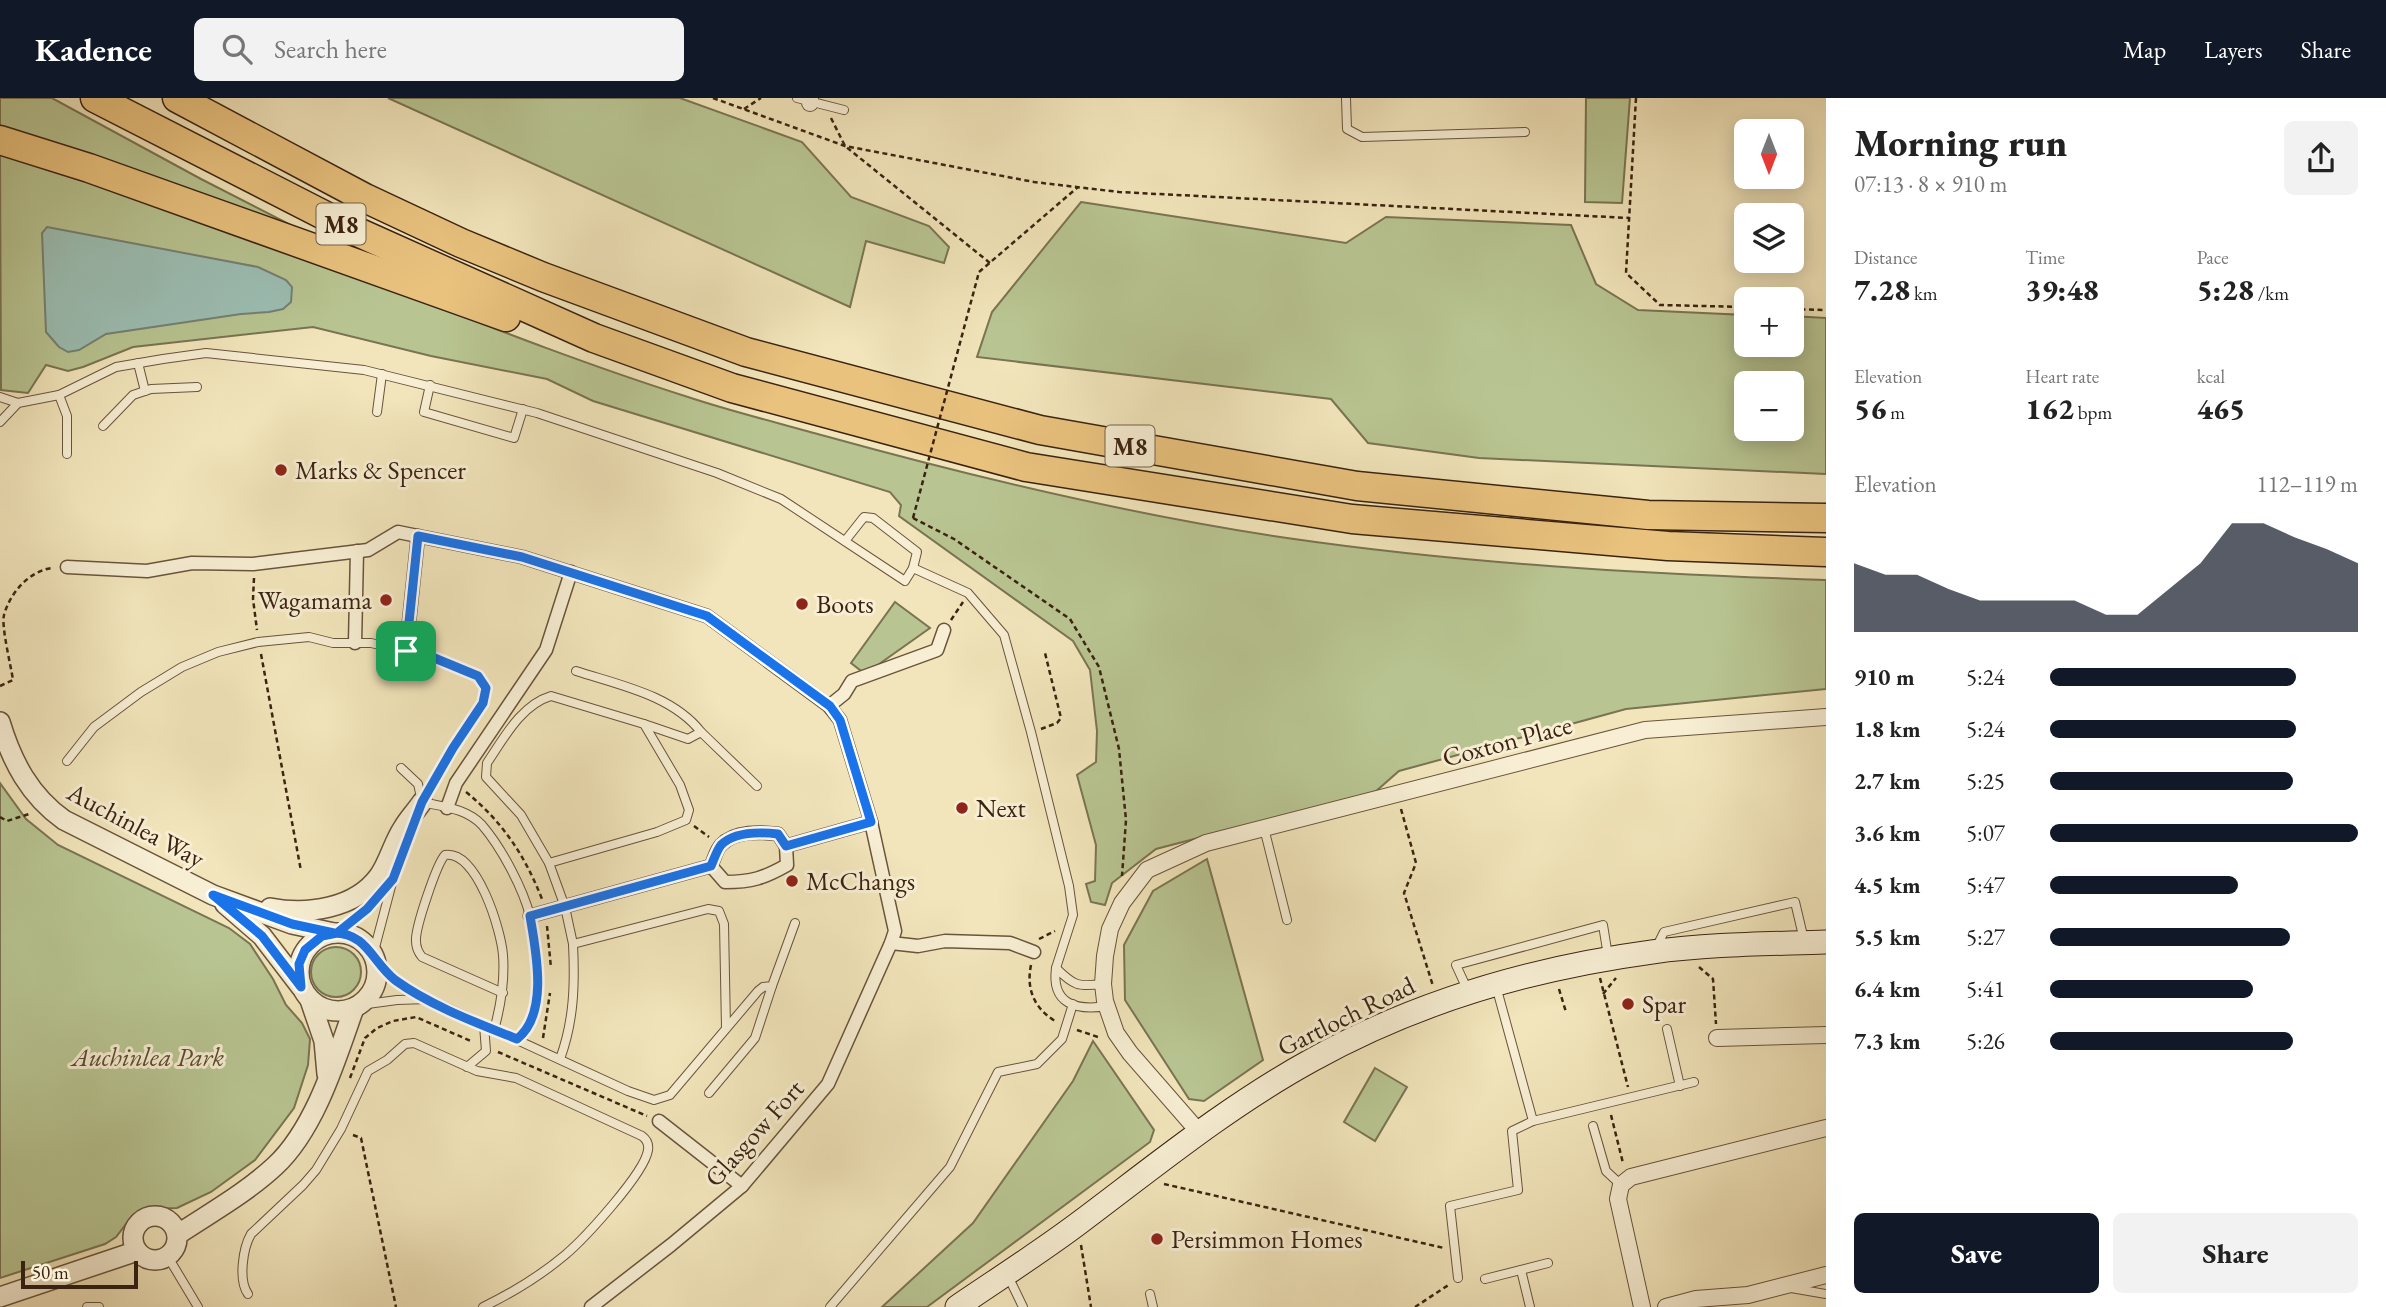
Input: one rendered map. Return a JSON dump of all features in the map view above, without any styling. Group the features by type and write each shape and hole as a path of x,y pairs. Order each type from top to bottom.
{"highway":[{"name":"M8","path":"95,98 353,230 594,338 732,388 1026,467 1352,519 1668,546 1826,552"},
{"name":"M8","path":"177,98 365,198 461,243 543,277 746,352 1040,430 1357,486 1648,515 1826,518"},
{"path":"217,98 289,137 461,243"},
{"path":"0,140 102,173 519,321 594,338"}],"main road":[{"name":"Gartloch Road","path":"957,1307 1077,1224 1198,1132 1312,1060 1394,1019 1496,983 1602,960 1654,952 1815,942"}],"street":[{"name":"Glasgow Fort","path":"357,551 368,550 398,532 522,557 707,616 830,706 840,720 871,822 895,931 891,943 828,1084 742,1186 591,1307"},
{"path":"406,651 418,536"},
{"path":"67,567 147,571 192,563 253,564 357,551 355,643"},
{"path":"447,808 456,783 546,650 571,572"},
{"path":"830,706 844,694 852,681 937,650 944,630"},
{"name":"Coxton Place","path":"1198,1132 1130,1053 1116,1033 1107,1006 1103,984 1110,929 1122,903 1147,870 1206,843 1645,730 1826,718"},
{"name":"Auchinlea Way","path":"0,722 23,779 47,808 83,831 213,895 292,924 335,933"},
{"path":"238,903 305,911 328,908 355,897 381,874 402,828 422,802"},
{"path":"786,846 871,822"},
{"path":"778,834 786,846 787,865 750,882 725,882 711,866 720,845 741,835 778,834"},
{"path":"530,916 711,866"},
{"name":"Auchinlea Way","path":"213,895 262,936 305,994 324,1041 327,1078"},
{"path":"335,933 357,938 374,958 376,983 371,993 357,1007 334,1011 320,1007 305,994 299,964 305,950 322,936 335,933"},
{"path":"891,943 918,946 945,941 1010,943 1034,953"},
{"name":"Auchinlea Way","path":"177,1235 275,1166 306,1128 357,1007"},
{"path":"1717,1038 1826,1035"},
{"path":"659,1121 742,1186"},
{"path":"1643,1307 1618,1199 1624,1182 1631,1177 1826,1128"},
{"path":"163,1217 175,1227 176,1247 167,1257 151,1260 137,1251 134,1236 141,1222 147,1218 163,1217"},
{"path":"0,1297 137,1251"},
{"path":"1666,1307 1696,1299 1750,1301 1779,1287 1826,1275"}],"lane":[{"path":"1346,98 1347,129 1362,137 1525,132"},
{"path":"810,101 844,110"},
{"path":"0,397 18,403 59,396 116,367 206,353 382,374 523,409 717,472 781,499 905,582 913,568 917,552 873,518 864,517 845,541"},
{"path":"138,363 145,391"},
{"path":"377,412 382,374"},
{"path":"430,385 424,412 514,438 523,409"},
{"path":"103,426 133,395 151,389 197,387"},
{"path":"59,396 67,416 67,454"},
{"path":"0,422 18,403"},
{"path":"913,568 968,593 1004,635 1062,854 1073,915 1056,968 1054,982 1057,995 1087,1009 1107,1006"},
{"path":"67,761 94,727 141,692 182,667 218,652 258,642 309,637 333,643 371,643 432,657 478,676 486,688 483,703 422,802 393,879 374,958 395,980 494,1030 628,1091 654,1100 670,1095 758,991 772,986"},
{"path":"576,671 655,697 695,725 757,786"},
{"path":"560,1059 568,1038 575,980 573,944 565,907 550,863 514,805 486,777 487,763 525,710 539,699 551,696 688,739 701,732"},
{"path":"550,863 657,832 686,820 689,810 680,785 643,724"},
{"path":"401,768 418,784 422,802"},
{"path":"422,802 464,812 481,824 509,868 530,916 537,953 537,987 530,1023 525,1033 517,1039"},
{"path":"1264,828 1287,920"},
{"path":"494,1030 503,993 503,954 498,927 471,867 463,859 445,855 438,864 416,933 416,948 422,957 503,993"},
{"path":"335,933 367,909 393,879"},
{"path":"1654,952 1664,932 1795,902 1815,942"},
{"path":"573,944 701,910 716,909 724,924 726,1027"},
{"path":"709,1093 755,1038 795,923"},
{"path":"1468,991 1456,965 1603,925 1602,960"},
{"path":"1056,968 1072,983 1083,986 1103,984"},
{"path":"1496,983 1533,1121"},
{"path":"357,1007 397,1000 428,999"},
{"path":"830,1307 950,1167 998,1072 1037,1064 1062,1039 1073,1004"},
{"path":"467,1067 486,1051 484,1025"},
{"path":"1667,1029 1680,1086"},
{"path":"248,1294 243,1280 248,1238 309,1179 341,1129 368,1071 387,1060 405,1044 418,1044 467,1067 516,1078 642,1136 648,1148 631,1180 612,1207 573,1247 529,1281 483,1307"},
{"path":"1458,1278 1450,1206 1518,1190 1512,1131 1533,1121 1694,1083"},
{"path":"1593,1126 1606,1171 1624,1182"},
{"path":"167,1257 198,1307"},
{"path":"1485,1279 1548,1263"},
{"path":"1521,1270 1530,1307"},
{"path":"1006,1274 1023,1307"},
{"path":"1779,1287 1826,1294"},
{"path":"1150,1294 1153,1307"},
{"path":"87,1307 99,1307"}],"path":[{"path":"713,98 845,146 1034,182 1119,192 1629,218"},
{"path":"744,108 761,98"},
{"path":"1636,98 1626,273 1660,305 1734,307"},
{"path":"810,101 845,146 990,263"},
{"path":"1078,187 979,272 913,518 954,539 1070,620 1099,667 1119,749 1126,820 1120,892 1122,903"},
{"path":"1804,309 1826,310"},
{"path":"253,564 253,599 258,642 301,871"},
{"path":"0,686 13,680 3,617 14,595 29,577 44,569 67,567"},
{"path":"944,630 968,593"},
{"path":"1031,732 1057,723 1061,718 1045,653"},
{"path":"1397,795 1416,863 1404,893 1438,1003"},
{"path":"0,817 8,821 47,808"},
{"path":"686,820 720,845"},
{"path":"1678,950 1713,979 1717,1038"},
{"path":"1602,960 1631,1098"},
{"path":"1553,969 1566,1012"},
{"path":"1608,1103 1624,1182"},
{"path":"341,1129 361,1139 396,1307"},
{"path":"1137,1178 1455,1250"},
{"path":"1077,1224 1091,1307"},
{"path":"1415,1307 1458,1278"}],"green space":[{"path":"0,98 52,98 351,256 0,134"},
{"path":"388,98 680,98 802,142 851,197 929,226 949,247 944,263 866,241 850,307"},
{"path":"1586,98 1630,98 1622,203 1585,202"},
{"path":"0,152 252,236 637,380 739,413 997,481 1112,507 1229,529 1354,547 1556,566 1826,580 1826,689 1626,709 1399,771 1375,792 1156,849 1112,883 1105,905 1091,902 1086,884 1095,881 1096,845 1077,775 1096,762 1097,731 1090,670 1073,641 899,516 901,505 890,492 593,401 547,379 431,356 313,327 133,347 68,371 46,365 28,393 1,390"},
{"path":"1081,202 1346,243 1386,217 1571,225 1596,284 1638,310 1734,314 1734,357 1804,357 1804,317 1826,318 1826,474 1479,458 1368,443 1331,399 977,357 992,312"},
{"path":"895,602 930,628 865,674 851,663"},
{"name":"Auchinlea Park","path":"0,783 26,819 58,845 229,928 250,944 286,1005 302,1023 310,1039 308,1065 294,1108 255,1160 211,1192 177,1208 143,1209 133,1215 116,1237 105,1244 0,1278"},
{"path":"1207,859 1263,1060 1204,1101 1189,1099 1125,1000 1124,945 1153,891"},
{"path":"336,947 353,955 361,972 353,989 336,997 319,989 311,972 319,955"},
{"path":"1093,1041 1154,1130 1150,1142 927,1307 882,1307 973,1223 1073,1081"},
{"path":"1375,1068 1407,1087 1375,1141 1344,1122"}],"water":[{"path":"47,227 258,267 286,280 292,287 291,302 283,309 269,312 106,334 79,350 68,352 59,347 46,332 42,233"}],"place":[{"name":"Marks & Spencer","path":"281,470"},
{"name":"Wagamama","path":"386,600"},
{"name":"Boots","path":"802,604"},
{"name":"Next","path":"962,808"},
{"name":"McChangs","path":"792,881"},
{"name":"Spar","path":"1628,1004"},
{"name":"Persimmon Homes","path":"1157,1239"}],"route":[{"path":"406,651 418,536 522,557 707,616 830,706 840,720 871,822 786,846 778,834 741,835 720,845 711,866 530,916 537,953 537,987 530,1023 525,1033 517,1039 428,999 395,980 357,938 348,934 334,933 292,924 213,895 262,936 301,987 299,964 305,950 322,936 334,933 337,933 367,909 393,879 422,802 483,703 486,688 478,676 432,657 406,651"}]}
